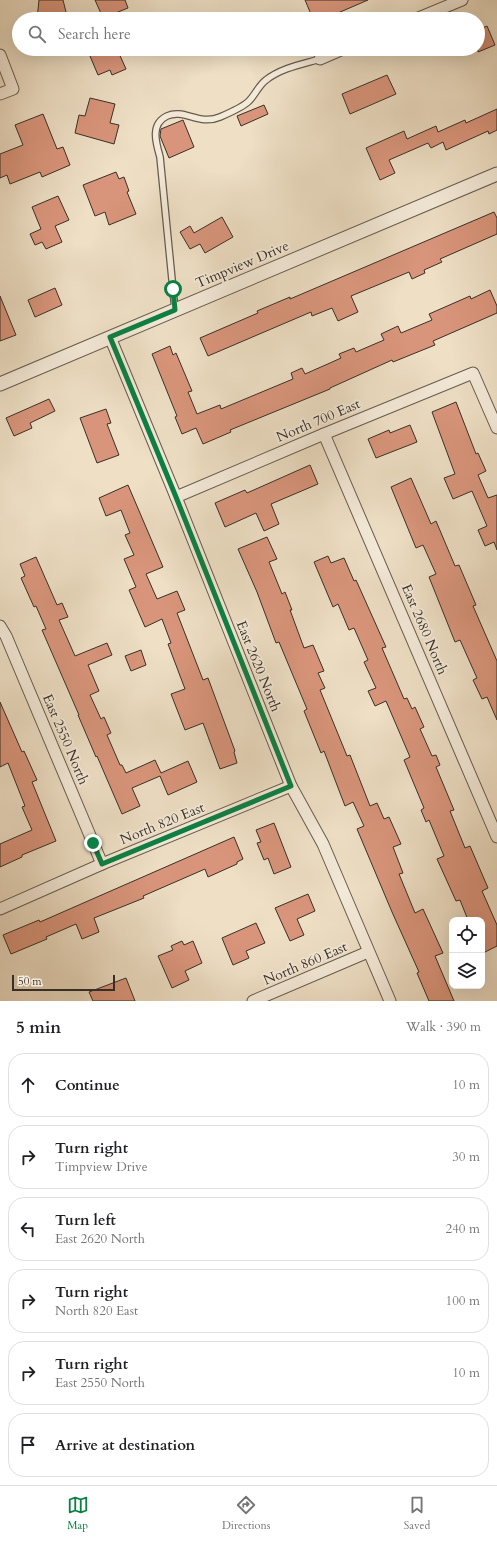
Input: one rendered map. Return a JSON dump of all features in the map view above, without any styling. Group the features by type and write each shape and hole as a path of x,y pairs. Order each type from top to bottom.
{"street":[{"path":"433,12 462,0"},
{"path":"0,55 13,89 0,94"},
{"path":"320,59 327,56"},
{"name":"Timpview Drive","path":"0,384 497,174"},
{"name":"East 2620 North","path":"110,337 176,497 291,786 323,844 390,1001"},
{"name":"North 700 East","path":"176,497 473,373 497,428"},
{"name":"East 2680 North","path":"324,434 497,837"},
{"name":"East 2550 North","path":"0,626 6,636 102,864"},
{"name":"North 820 East","path":"0,909 102,864 291,786"},
{"name":"North 860 East","path":"253,1001 368,952"}],"lane":[{"path":"175,310 160,157 155,136 157,125 166,116 180,113 200,120 218,118 247,102 266,80 287,69 320,59"}],"building":[{"path":"39,0 63,0 66,12 38,12"},
{"path":"95,0 125,0 128,8 118,12 100,12"},
{"path":"305,0 368,0 340,12 310,12"},
{"path":"487,26 495,45 485,49 485,27"},
{"path":"90,56 120,56 126,69 112,75 110,70 98,75"},
{"path":"387,75 396,94 350,114 342,94"},
{"path":"90,98 115,104 110,123 119,125 114,144 75,133 79,115 85,116"},
{"path":"264,105 268,114 241,126 237,116"},
{"path":"497,109 497,130 489,134 488,131 446,150 443,142 431,148 428,143 389,160 395,173 380,180 366,148 404,131 407,139 436,126 438,132 465,120 466,123"},
{"path":"43,114 57,149 63,147 70,165 42,177 40,172 10,184 7,175 0,178 0,154 23,145 15,125"},
{"path":"183,120 194,147 169,158 160,136 161,129"},
{"path":"116,172 119,179 124,177 129,191 127,192 136,214 109,225 105,212 95,216 83,185"},
{"path":"58,196 69,220 55,226 62,242 46,249 42,242 35,245 30,234 41,229 32,207"},
{"path":"494,212 497,218 497,234 440,259 442,262 424,270 425,273 412,279 409,272 351,296 358,312 338,321 332,308 312,316 311,312 208,356 200,338 258,313 257,311 290,297 290,299"},
{"path":"222,217 233,237 205,253 200,244 190,249 180,232 190,226 194,233"},
{"path":"55,288 62,305 35,317 28,300"},
{"path":"490,290 497,306 497,313 433,341 435,345 393,362 392,360 330,389 230,430 231,432 203,444 196,428 182,434 175,417 177,416 152,354 170,346 173,355 176,353 192,391 188,392 197,414 220,405 221,409 293,379 291,373 302,368 305,374 341,358 339,354 354,348 356,352 384,340 381,334 398,326 401,333 432,320 429,314 470,296 471,299"},
{"path":"0,296 16,335 0,341"},
{"path":"49,399 55,411 30,423 32,428 14,436 6,418"},
{"path":"456,402 476,454 478,453 486,471 478,475 488,498 497,495 497,550 494,542 485,546 478,530 487,526 472,491 453,499 444,478 455,474 432,412"},
{"path":"106,409 111,423 107,424 119,455 97,463 80,418"},
{"path":"410,425 417,442 376,458 368,439 389,430 390,433"},
{"path":"310,465 318,484 271,504 279,524 264,531 256,513 225,527 215,503 245,490 247,493"},
{"path":"411,478 431,524 436,521 455,566 459,565 476,605 473,606 497,661 497,720 487,697 482,699 473,680 477,678 460,640 455,642 429,577 436,574 423,545 416,548 391,487"},
{"path":"128,485 163,567 146,574 157,599 177,591 185,610 177,613 203,680 208,678 235,751 237,763 220,769 203,723 185,730 171,694 185,689 168,644 171,643 162,619 145,627 129,590 136,587 124,559 134,555 125,535 130,533 121,510 106,516 99,498"},
{"path":"267,537 277,559 269,562 282,594 285,592 304,648 313,645 324,671 318,673 325,688 320,690 347,756 350,755 370,806 377,803 384,819 389,817 401,844 393,847 403,873 399,874 415,913 423,909 443,953 435,956 454,1001 429,1001 417,973 419,972 357,829 364,826 353,802 345,806 324,751 321,753 304,711 307,709 279,642 276,643 257,592 238,549"},
{"path":"328,556 331,563 344,558 354,581 356,580 386,647 382,648 404,699 407,698 412,709 415,707 424,727 420,729 432,756 436,755 440,765 436,767 454,810 450,811 465,848 470,846 488,888 482,891 497,925 497,946 485,952 485,917 467,917 460,900 456,901 437,859 444,856 429,820 426,822 421,810 424,808 404,760 410,757 386,701 375,706 368,691 376,688 364,662 368,660 354,628 349,630 338,604 333,607 314,562"},
{"path":"36,557 57,605 62,603 68,617 59,620 75,656 107,643 112,655 88,665 99,691 90,695 101,719 104,717 111,733 107,735 120,765 122,765 126,773 155,760 161,773 188,761 197,782 168,795 160,776 132,788 140,806 122,814 42,630 46,629 21,578 25,576 20,564"},
{"path":"141,650 146,665 131,671 125,656"},
{"path":"0,702 22,752 24,751 37,780 32,782 56,841 22,855 22,857 0,867 0,844 32,830 22,807 25,806 8,763 0,767"},
{"path":"274,823 291,867 274,874 268,858 264,860 257,843 261,842 256,830"},
{"path":"234,837 243,859 237,862 237,864 208,877 205,869 143,896 144,898 94,918 99,932 82,939 76,924 46,937 47,939 11,954 3,935 39,920 40,922"},
{"path":"308,894 315,911 297,919 304,935 290,941 275,908"},
{"path":"256,923 265,943 246,951 249,958 233,965 222,938"},
{"path":"182,941 184,945 193,941 202,963 185,971 189,980 172,988 158,956 173,950 171,946"},
{"path":"126,978 135,1001 93,1001 89,992"}],"route":[{"path":"93,843 102,864 291,786 176,497 110,337 175,310 173,289"}]}
